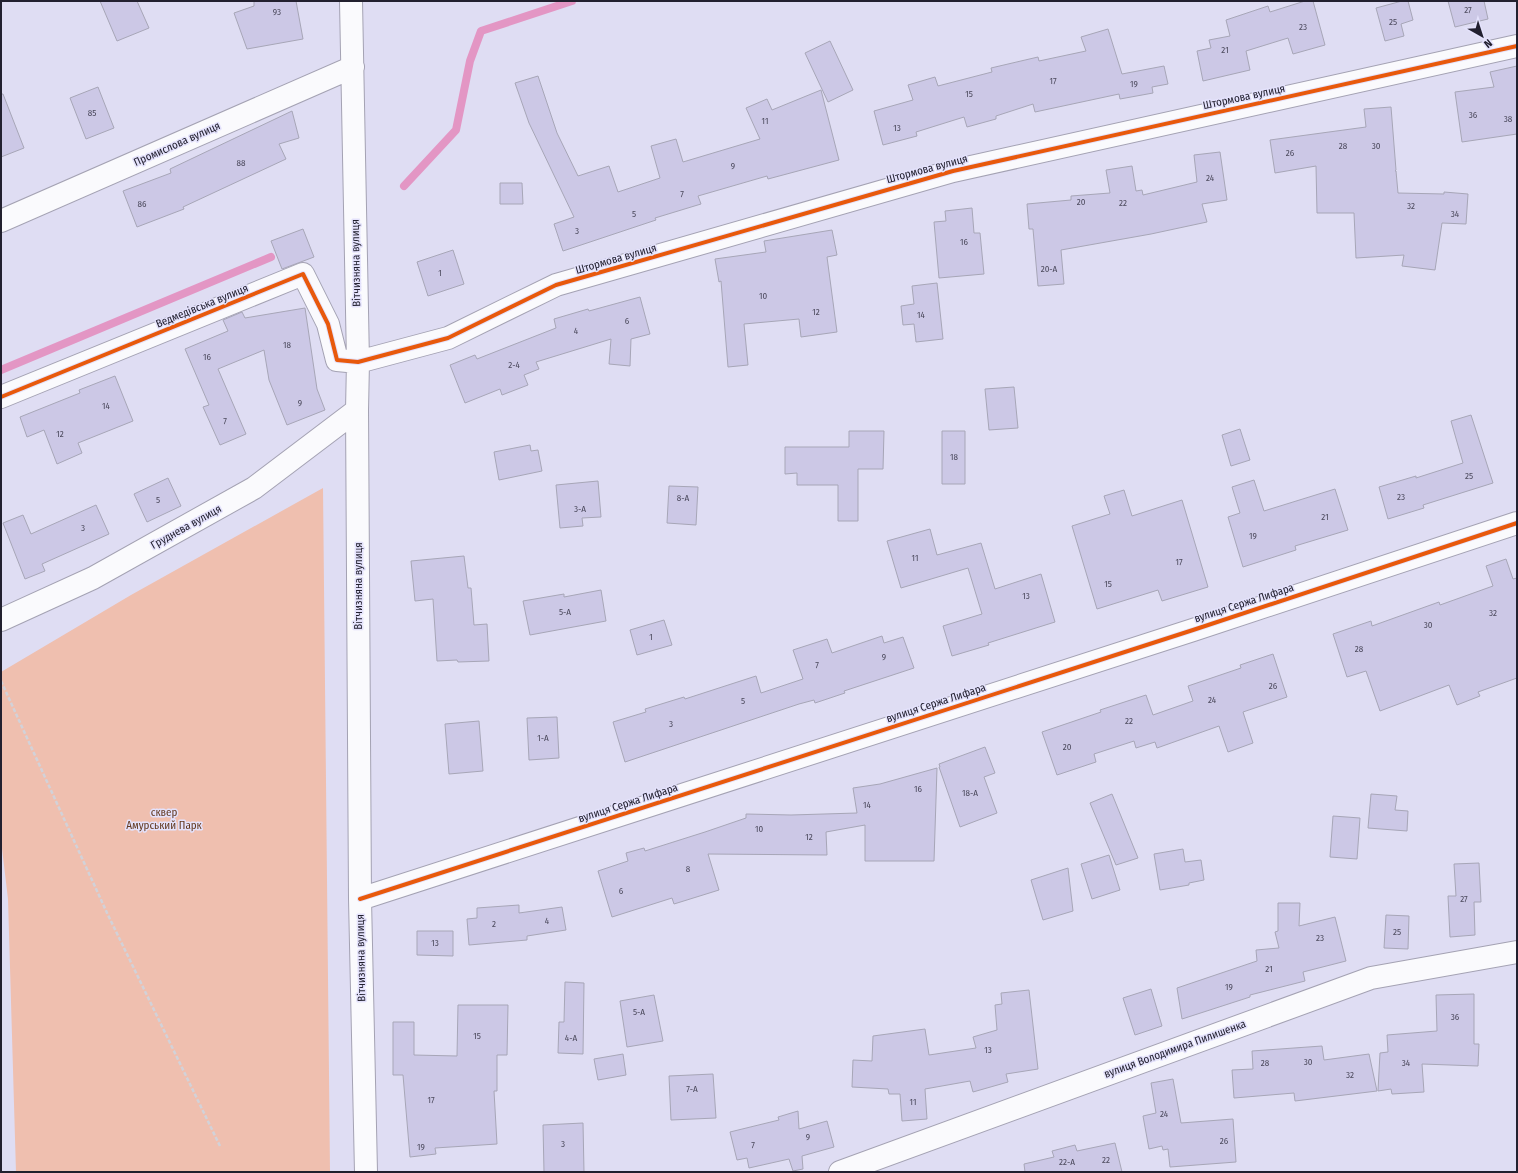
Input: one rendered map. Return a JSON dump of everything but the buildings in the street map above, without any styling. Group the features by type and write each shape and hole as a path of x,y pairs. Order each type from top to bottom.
{"street":[{"name":"Вітчизняна вулиця","path":"351,1 358,362 360,899 366,1172"},
{"name":"Штормова вулиця","path":"358,362 448,338 556,286 953,170 1517,46"},
{"name":"Промислова вулиця","path":"1,221 352,67"},
{"name":"Ведмедівська вулиця","path":"1,397 303,274 328,324 337,360 358,362"},
{"name":"Груднева вулиця","path":"1,620 93,578 254,488 357,410"},
{"name":"вулиця Сержа Лифара","path":"360,899 1517,523"},
{"name":"вулиця Володимира Пилишенка","path":"840,1172 1371,978 1517,952"}],"path":[{"path":"1,681 108,915 220,1146"}],"green space":[{"name":"сквер Амурський Парк","path":"323,488 330,1172 16,1172 8,899 1,840 1,672 131,595"}],"waterway":[{"path":"404,186 456,130 470,61 481,31 572,1"},
{"path":"1,370 271,257"}],"cycle path":[{"path":"1,397 303,274 328,324 337,360 358,362 448,338 556,285 953,171 1517,46"},
{"path":"360,899 1193,630 1517,523"}]}
